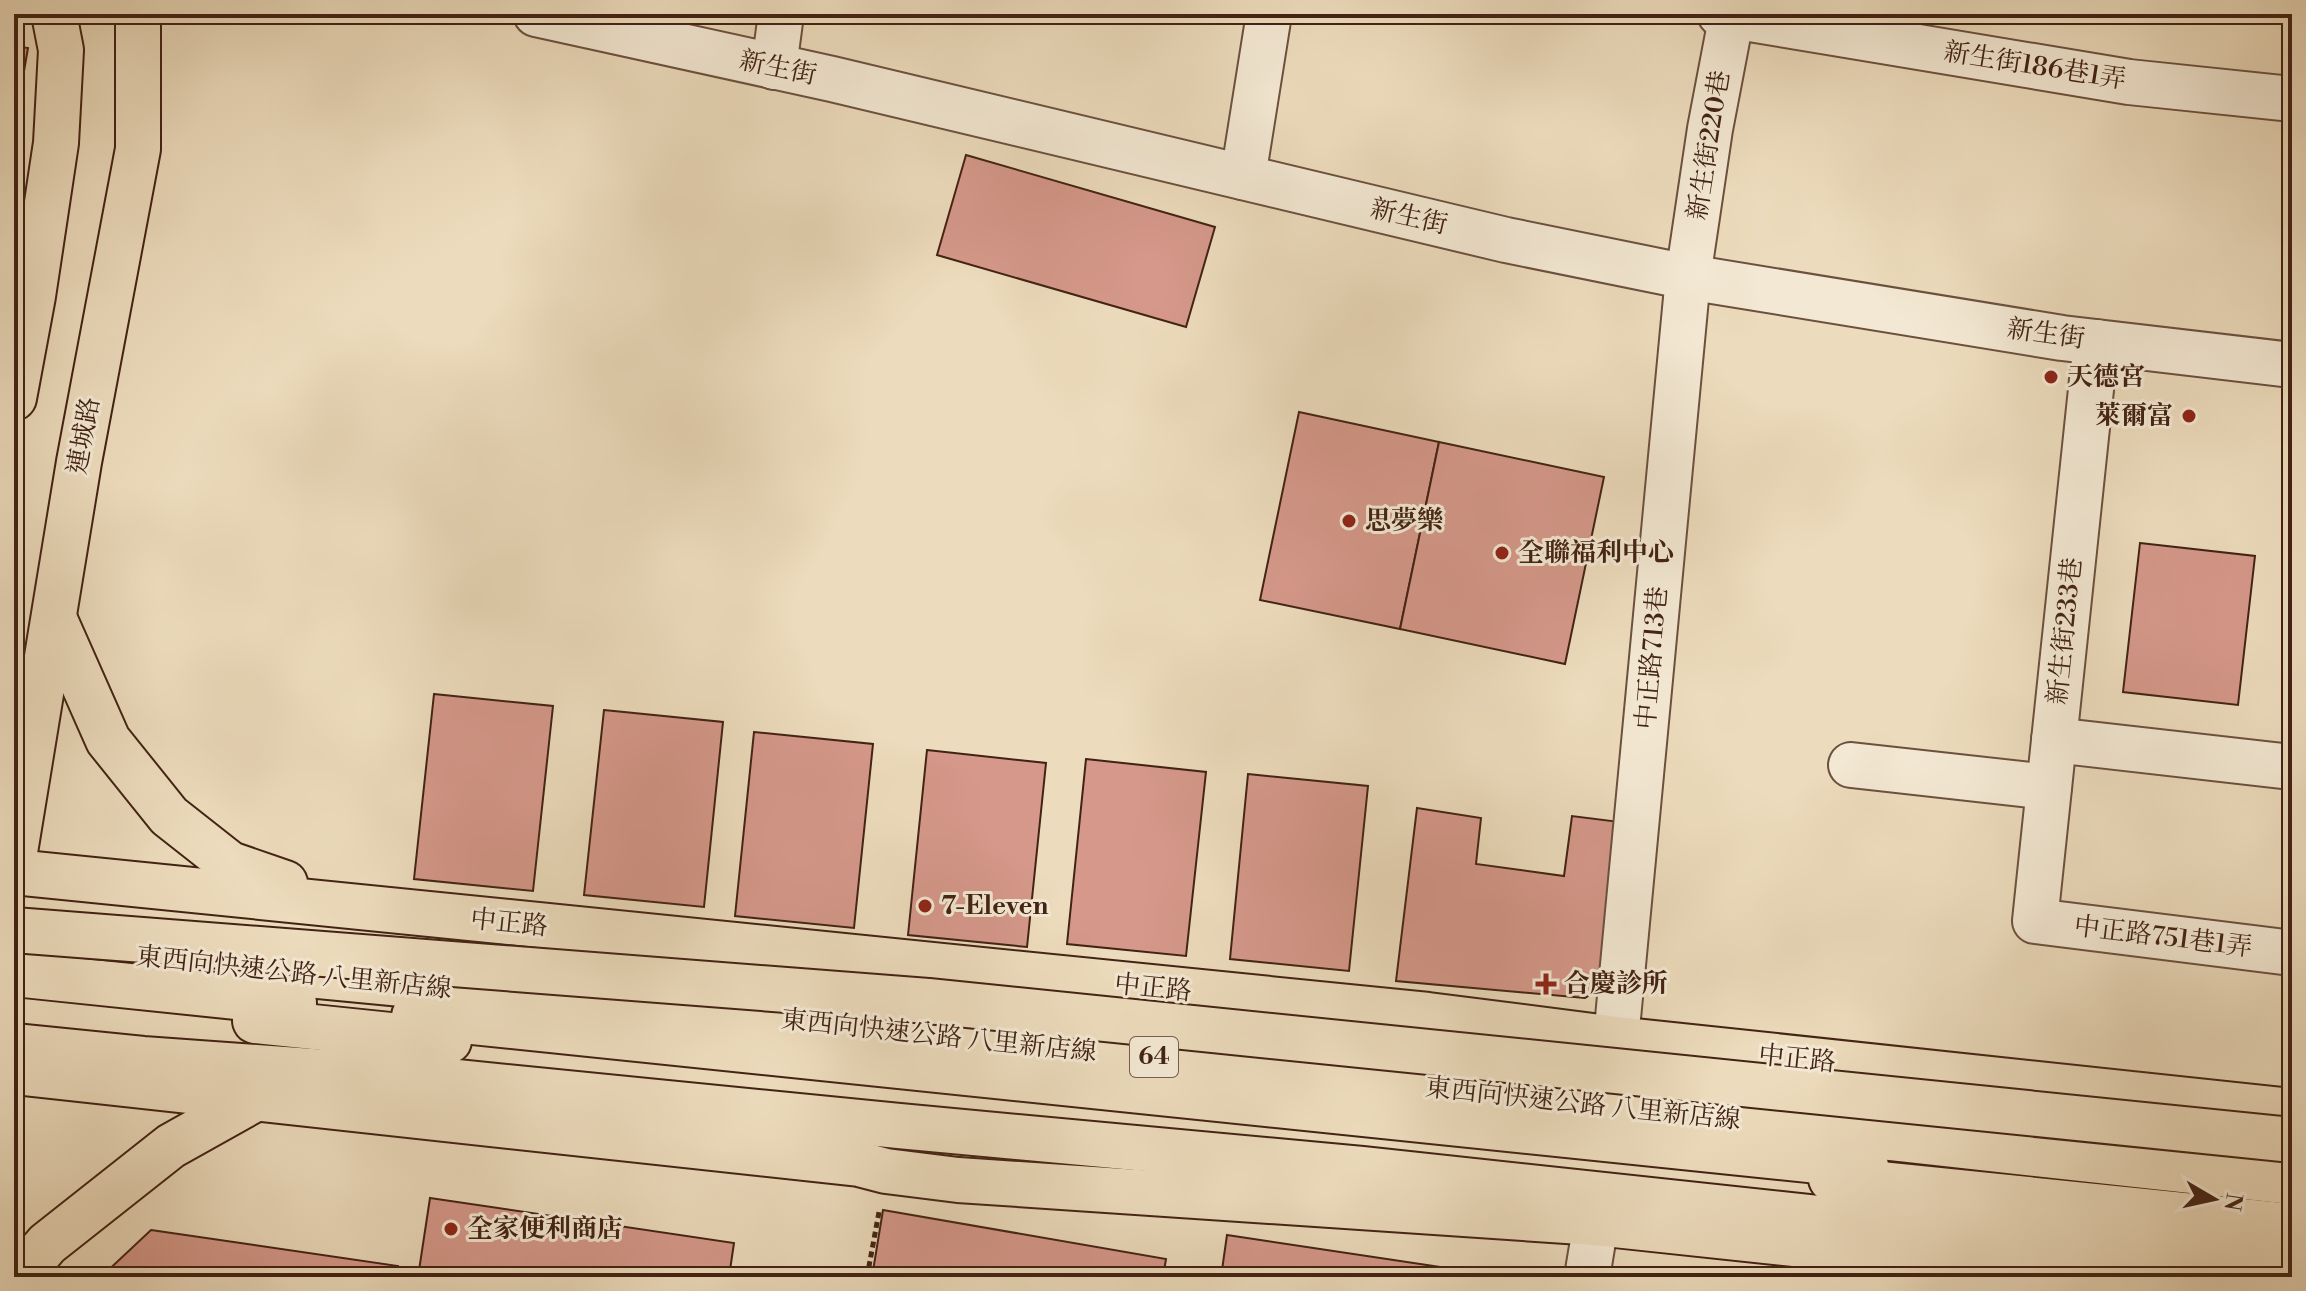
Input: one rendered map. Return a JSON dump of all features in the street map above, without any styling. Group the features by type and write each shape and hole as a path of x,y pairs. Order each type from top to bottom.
{"main road":[{"path":"14,398 56,143 61,50 54,14"},
{"name":"連城路","path":"14,858 79,462 138,149 138,14"},
{"path":"54,618 108,740 169,816 230,864 355,908"},
{"name":"中正路","path":"14,872 1428,1015 1616,1039 2292,1111"},
{"path":"14,931 88,937 177,888"},
{"path":"14,931 928,1001 2292,1140"},
{"name":"東西向快速公路 八里新店線","path":"14,946 1105,1052 2292,1182"},
{"path":"14,974 2292,1210"},
{"name":"東西向快速公路 八里新店線","path":"14,995 2292,1226"},
{"path":"14,1046 143,1059 437,1080 1362,1169 2292,1269"},
{"path":"14,1072 859,1164 886,1171 958,1180 1596,1223 2105,1277"},
{"path":"19,1277 47,1244 171,1146 255,1099"}],"street":[{"name":"新生街","path":"536,14 832,79 1506,240 1688,277 2096,342 2292,365"},
{"path":"774,67 781,14"},
{"path":"1243,177 1269,14"},
{"name":"新生街186巷1弄","path":"1728,15 2129,82 2292,99"},
{"name":"新生街220巷","path":"1688,277 1728,15"},
{"name":"中正路713巷","path":"1616,1039 1688,277"},
{"name":"新生街233巷","path":"2035,921 2096,342"},
{"path":"2054,740 2292,767"},
{"path":"1851,765 2049,787"},
{"name":"中正路751巷1弄","path":"2035,921 2292,953"},
{"path":"1587,1277 1596,1223"}],"path":[{"path":"867,1277 886,1171"}],"building":[{"path":"14,46 28,48 14,129"},
{"path":"966,155 1215,227 1186,327 937,255"},
{"name":"思夢樂","path":"1299,412 1439,442 1400,629 1260,600"},
{"name":"全聯福利中心","path":"1439,442 1604,477 1565,664 1400,629"},
{"path":"2140,543 2255,556 2238,705 2123,692"},
{"path":"434,694 553,706 533,891 414,879"},
{"path":"604,710 723,722 704,907 584,895"},
{"path":"754,732 873,744 854,928 735,916"},
{"path":"927,750 1046,763 1027,947 908,935"},
{"path":"1086,759 1206,772 1186,956 1067,944"},
{"path":"1248,774 1368,786 1349,971 1230,959"},
{"path":"1417,808 1481,818 1476,864 1564,876 1572,816 1628,823 1602,987 1585,998 1396,981"},
{"path":"430,1198 734,1243 729,1277 418,1277"},
{"path":"883,1210 1166,1259 1163,1277 872,1277"},
{"path":"151,1230 398,1266 396,1277 101,1277"},
{"path":"1227,1235 1507,1277 1221,1277"}],"place":[{"name":"天德宮","path":"2051,377"},
{"name":"萊爾富","path":"2189,416"},
{"name":"思夢樂","path":"1349,521"},
{"name":"全聯福利中心","path":"1502,553"},
{"name":"7-Eleven","path":"925,906"},
{"name":"合慶診所","path":"1546,984"},
{"name":"全家便利商店","path":"451,1229"}]}
